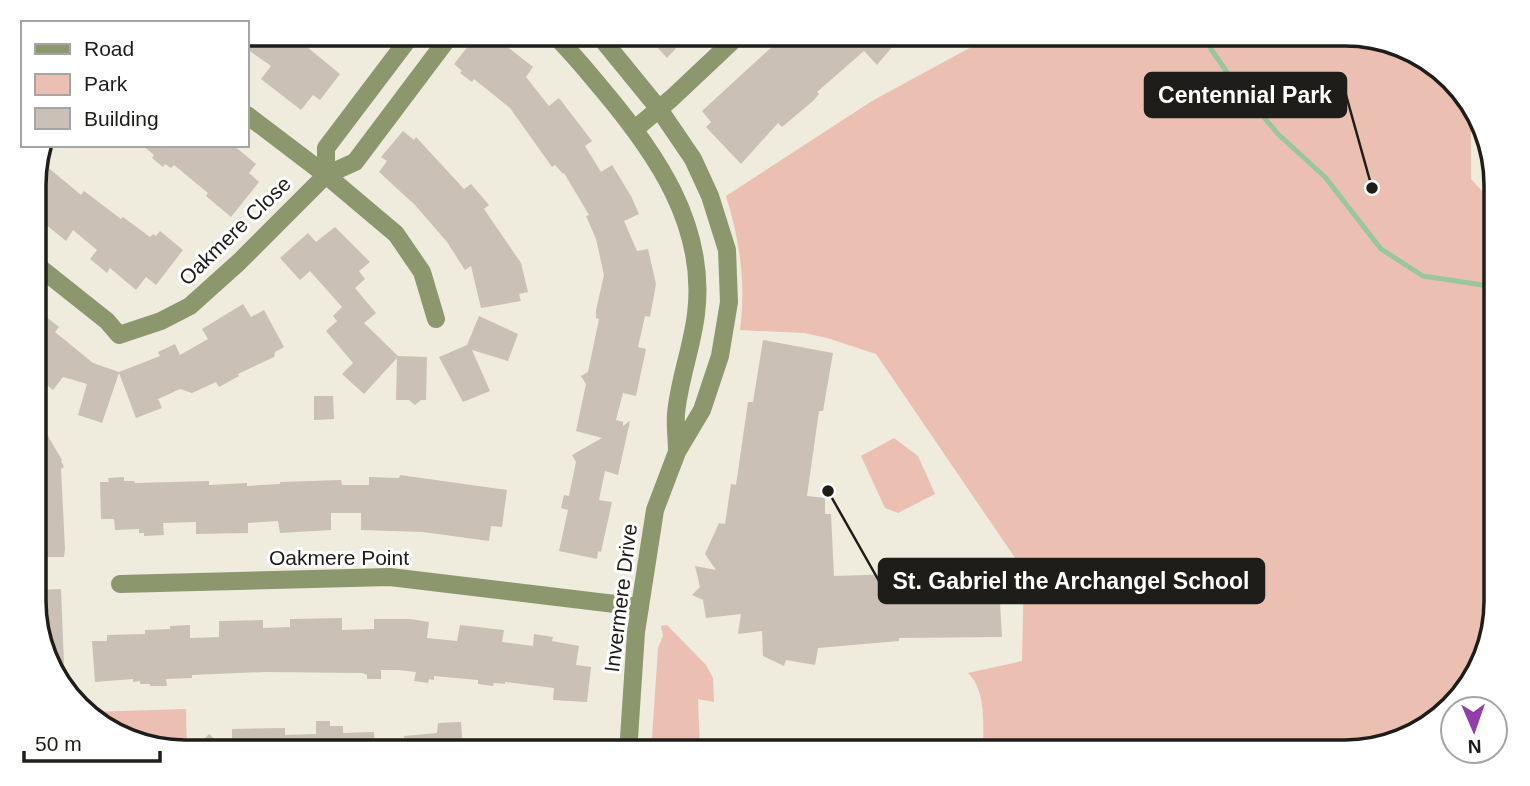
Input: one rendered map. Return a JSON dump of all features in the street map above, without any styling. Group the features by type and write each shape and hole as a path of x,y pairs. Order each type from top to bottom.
{"street":[{"path":"403,46 326,148 326,175 396,234 422,272 436,319"},
{"name":"Oakmere Close","path":"46,272 107,321 119,335 161,321 190,306 239,262 326,175 355,162 442,46"},
{"name":"Invermere Drive","path":"565,46 635,129 669,181 684,215 697,286 696,314 676,414 677,452"},
{"name":"Invermere Drive","path":"608,46 659,109 693,159 710,195 727,250 729,302 720,356 702,410 677,452 655,510 640,607 629,740"},
{"path":"635,129 727,46"},
{"name":"Oakmere Close","path":"248,116 326,175"},
{"name":"Oakmere Point","path":"120,584 390,577 640,607"}],"green space":[{"path":"973,46 1346,46 1381,50 1423,69 1450,93 1471,125 1471,179 1484,193 1484,611 1477,646 1461,679 1448,695 1439,695 1439,704 1423,717 1407,726 1373,738 983,740 981,699 968,673 1022,661 1024,571 876,354 804,333 740,330 740,262 726,196 872,101"},
{"path":"894,438 918,456 935,494 898,513 885,508 861,456"},
{"path":"667,625 706,665 713,678 714,702 698,699 700,740 652,740 658,648 663,636 661,626"},
{"path":"186,709 187,740 149,736 131,730 100,712"}],"building":[{"path":"248,46 306,46 340,74 320,100 313,95 301,110 261,79 271,66 248,50"},
{"path":"468,46 506,46 533,67 526,77 549,106 559,98 592,141 585,146 601,172 612,165 639,214 624,221 637,251 648,249 656,284 650,317 645,316 638,347 646,349 636,396 623,393 616,420 623,422 623,426 630,421 618,475 605,471 599,500 612,502 597,559 559,551 568,510 561,508 564,495 569,496 576,462 572,455 602,438 576,431 586,384 581,376 588,372 599,319 596,318 596,310 604,275 596,239 586,216 589,215 564,173 555,165 552,167 510,108 474,79 472,82 460,73 462,71 454,64"},
{"path":"656,46 678,46 667,58"},
{"path":"773,46 893,46 877,65 864,51 782,127 778,123 741,164 706,127 711,122 702,111"},
{"path":"403,131 414,140 416,137 464,189 471,184 489,205 484,209 521,263 528,292 519,294 521,301 481,308 471,266 465,270 447,242 415,205 379,172 387,161 381,157"},
{"path":"144,147 235,147 256,164 249,173 259,182 231,217 206,196 208,193 174,165 171,168 165,164 163,167 152,158 154,155"},
{"path":"47,166 81,195 84,191 150,237 153,234 156,236 160,231 183,250 156,285 146,277 136,290 110,268 107,273 90,259 97,250 73,230 66,241 46,225"},
{"path":"335,227 370,262 359,271 365,279 355,288 376,313 364,323 398,356 427,357 426,400 415,405 409,400 396,400 397,358 364,394 342,374 353,363 326,331 337,321 333,316 342,307 310,271 300,280 280,258 308,233 316,242"},
{"path":"243,304 251,317 264,310 284,347 275,352 274,357 238,374 239,376 219,387 216,382 192,393 180,389 158,399 162,408 136,418 119,373 102,423 78,415 87,384 63,377 53,390 46,384 46,317 59,327 55,332 93,363 119,372 160,356 158,352 175,344 180,355 208,339 202,329"},
{"path":"479,316 518,334 508,361 472,350 490,391 463,402 439,357 467,345"},
{"path":"763,340 833,353 823,411 819,411 807,496 825,498 825,514 831,514 834,576 897,574 897,568 980,567 980,602 1000,602 1002,637 899,638 899,641 818,648 815,665 786,660 784,666 763,656 762,631 738,634 741,614 706,618 703,600 692,595 700,587 695,566 716,570 705,554 719,523 725,524 731,484 736,485 748,402 753,402"},
{"path":"314,396 333,396 334,419 314,420"},
{"path":"48,436 64,467 61,469 64,557 46,557"},
{"path":"400,475 507,490 502,527 491,526 489,541 423,532 361,530 361,513 331,513 331,530 280,533 278,521 248,523 248,533 196,534 196,522 163,523 164,535 144,536 144,533 139,533 139,529 115,530 114,519 101,519 100,482 109,482 108,478 124,477 124,481 135,483 209,481 209,485 247,483 247,486 341,480 342,485 369,485 369,477 399,478"},
{"path":"61,589 64,671 50,637 46,590"},
{"path":"342,618 342,630 374,629 374,619 429,622 427,638 457,641 460,625 504,630 502,642 533,646 534,634 553,637 552,641 579,646 576,665 591,667 587,702 553,700 554,688 505,682 494,683 493,686 478,684 478,680 434,676 434,680 429,679 428,683 414,681 416,672 398,670 381,670 381,679 367,679 367,675 362,673 264,672 192,675 192,678 166,679 167,686 140,684 140,681 133,682 133,679 95,682 92,641 107,641 107,635 145,634 145,630 190,625 190,638 219,637 219,621 263,620 263,628 290,627 290,619"},
{"path":"316,721 330,721 330,726 343,726 343,733 374,732 374,740 232,740 232,729 285,728 285,735 316,734"},
{"path":"461,722 462,740 404,740 404,736 437,733 438,723"},
{"path":"209,734 216,740 203,740"}],"waterway":[{"path":"1209,46 1231,78 1278,134 1325,177 1381,249 1423,276 1484,285"}],"place":[{"name":"Centennial Park","path":"1372,188"},
{"name":"St. Gabriel the Archangel School","path":"828,491"}]}
